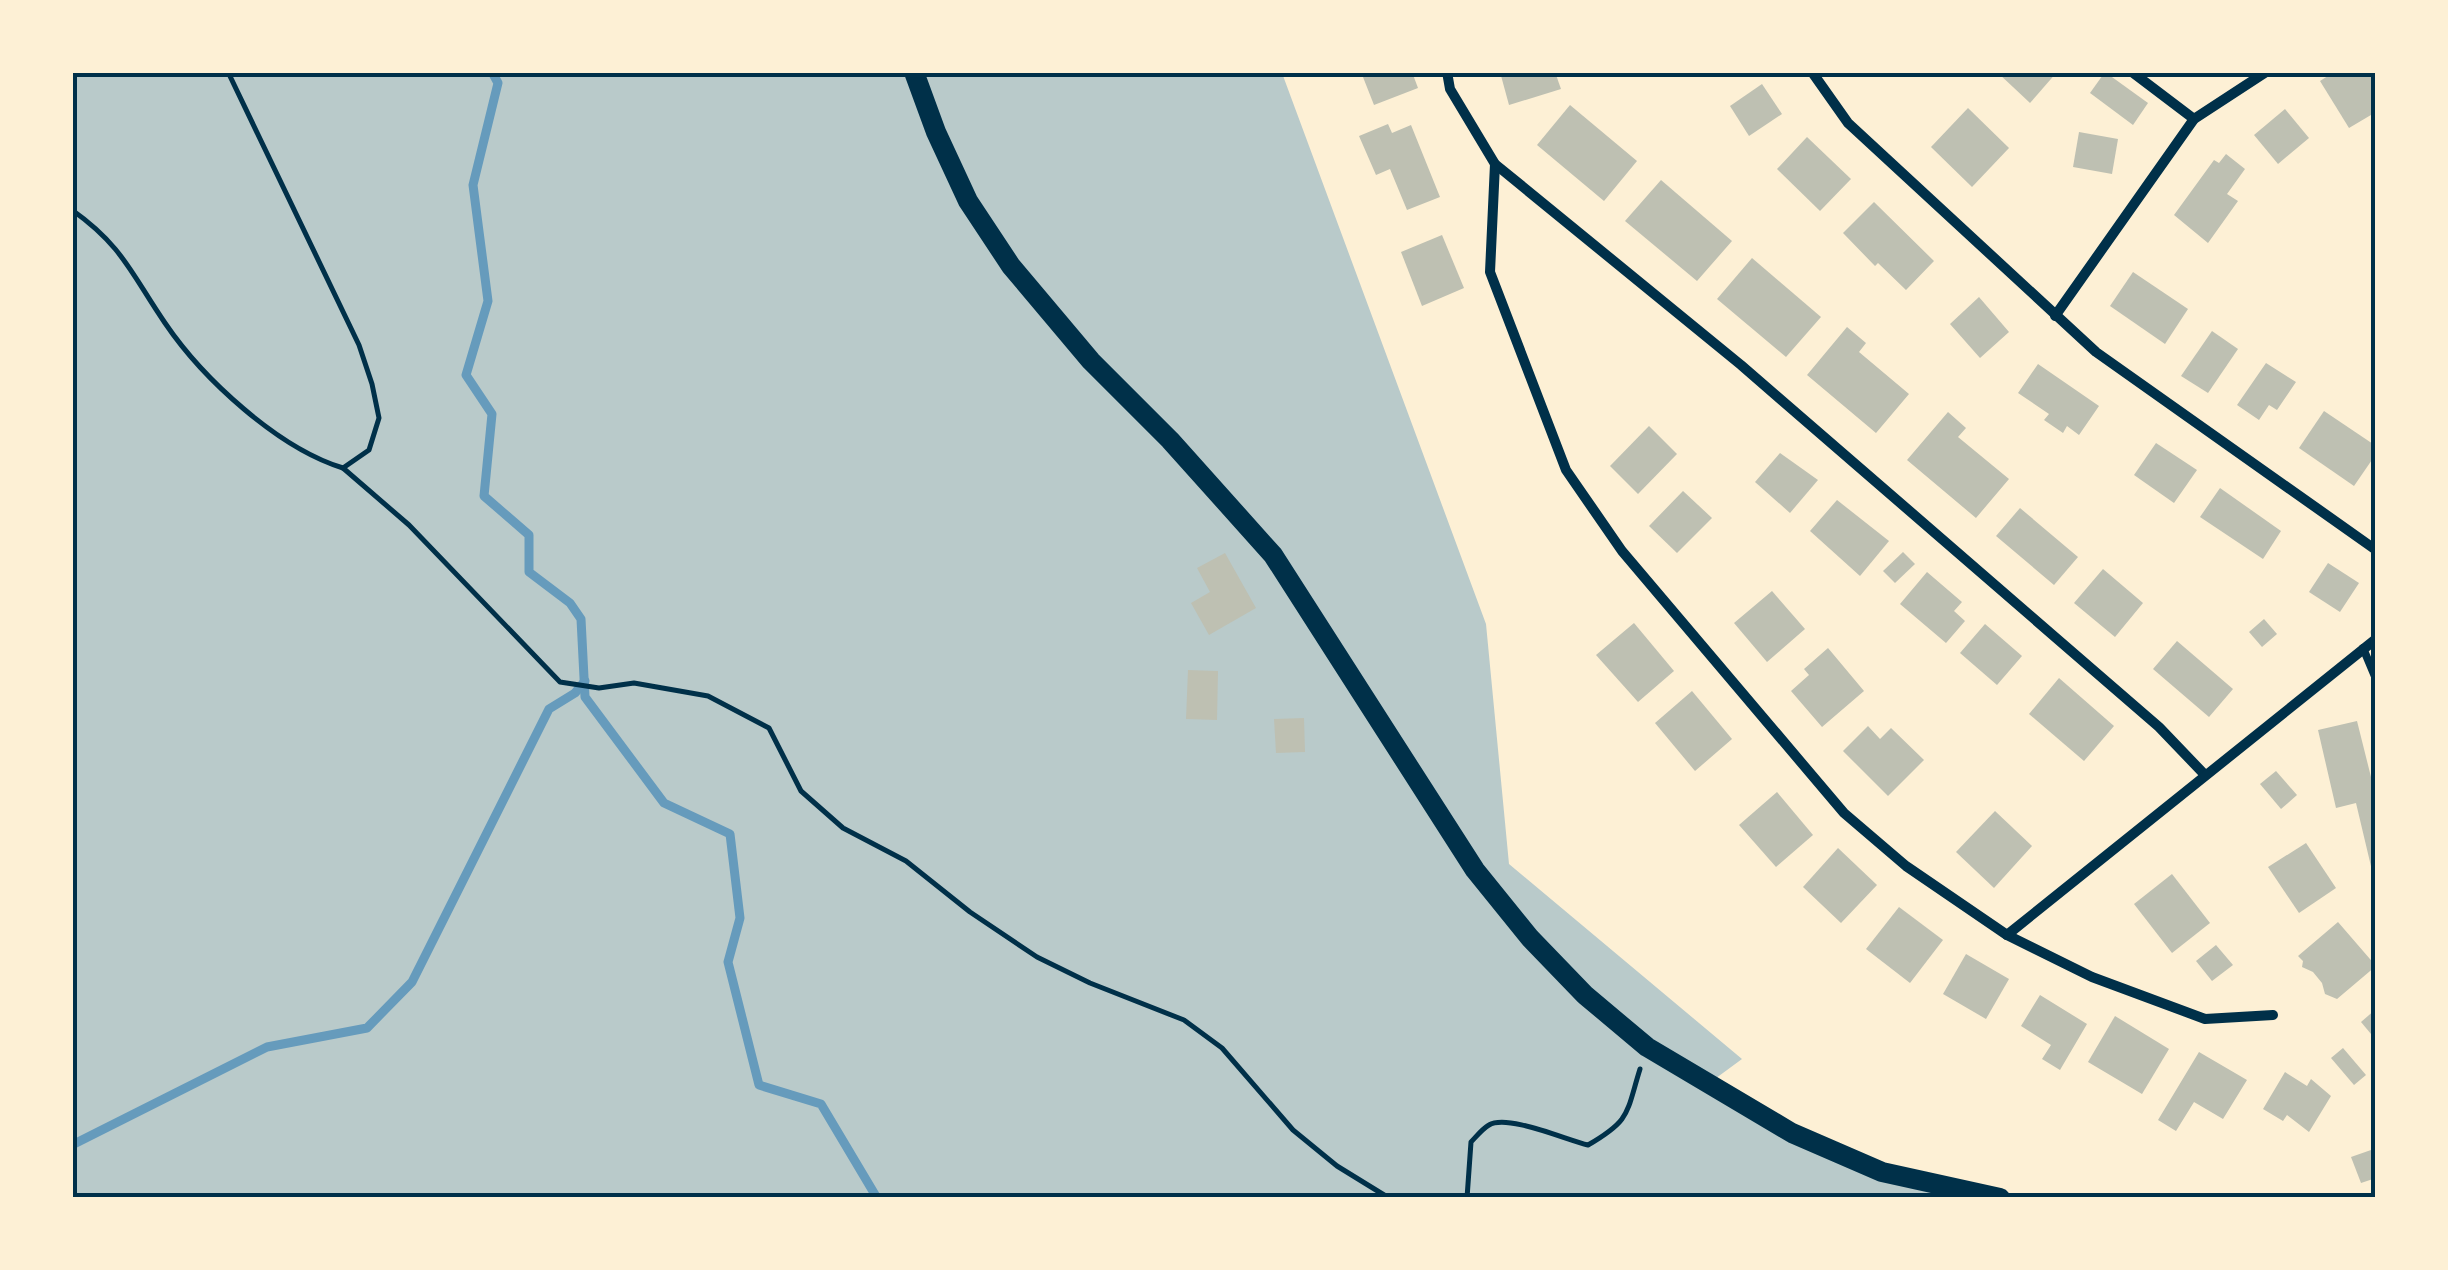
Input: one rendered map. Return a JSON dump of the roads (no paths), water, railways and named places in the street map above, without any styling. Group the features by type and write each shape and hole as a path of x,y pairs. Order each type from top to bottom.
{"main road":[{"path":"914,72 968,201 1011,266 1272,555 1475,870 1519,925 1585,995 1648,1047 1792,1132 1882,1172 2000,1198"}],"street":[{"path":"1447,72 1450,90 1495,164 1756,378 2159,727 2204,775"},
{"path":"1812,72 1848,122 2096,352 2376,550"},
{"path":"2132,72 2194,119"},
{"path":"2056,316 2194,119 2266,72"},
{"path":"1495,164 1490,272 1566,470 1622,552 1844,813 1906,866 2007,935 2092,977 2206,1018 2273,1015"},
{"path":"2007,935 2376,638"}],"lane":[{"path":"2363,648 2376,679"}],"waterway":[{"path":"492,72 498,83 473,185 488,301 466,375 492,414 484,496 529,535 529,572 570,603 581,619 585,697 664,803 730,834 740,918 728,962 759,1085 821,1104 877,1198"},
{"path":"72,1145 267,1047 367,1028 412,982 549,709 575,693 585,681"}]}
